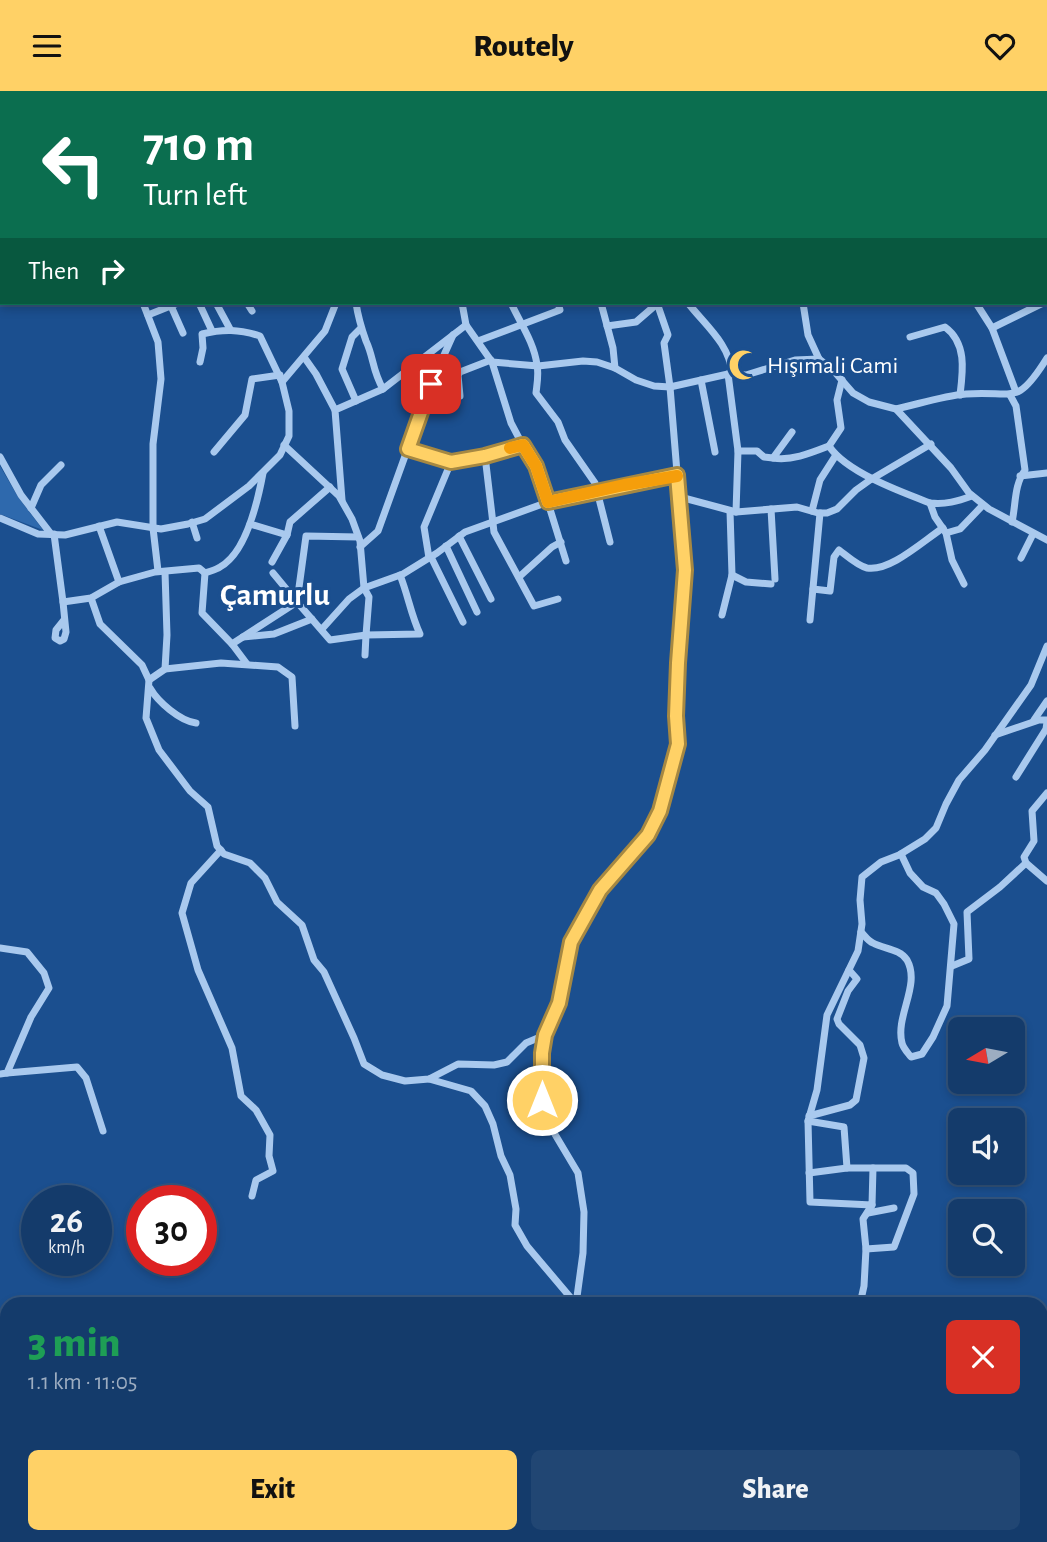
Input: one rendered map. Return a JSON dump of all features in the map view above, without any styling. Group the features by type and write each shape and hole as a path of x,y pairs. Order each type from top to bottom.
{"street":[{"path":"144,305 158,342 161,379 153,444 153,528 167,621 165,669"},
{"path":"148,316 173,305"},
{"path":"175,305 183,333"},
{"path":"200,305 212,331"},
{"path":"217,305 230,329"},
{"path":"248,305 252,311"},
{"path":"214,452 245,415 252,379 281,379 325,331 335,305"},
{"path":"357,305 360,329 367,341 374,373 383,389"},
{"path":"358,305 363,313"},
{"path":"462,305 466,325 492,361 511,423 536,466 566,561"},
{"path":"512,305 529,336 538,366 536,393 558,422 565,440 595,484 610,542"},
{"path":"478,341 560,310 559,305"},
{"path":"602,305 613,348 615,368"},
{"path":"607,326 636,322 655,305"},
{"path":"577,1297 583,1253 584,1212 578,1173 550,1126 542,1100 542,1053 545,1035 559,1003 571,942 600,890 648,835 660,811 678,744 678,663 685,570 664,343 668,335 658,305"},
{"path":"690,305 725,349 732,364 730,374 738,451 732,575 722,615"},
{"path":"803,305 808,335 819,359 832,369 853,393 869,403 896,409 960,395 1013,394 1032,382 1047,358"},
{"path":"977,305 992,328 1016,406 1025,470 1020,476 1012,521"},
{"path":"992,328 1038,305"},
{"path":"335,410 383,389 466,325"},
{"path":"910,337 945,327 952,332 959,345 962,360 960,395"},
{"path":"0,518 38,534 65,535 117,522 161,529 192,522 215,512 280,455 289,436 289,411 281,379 260,336 230,329 202,334 200,362"},
{"path":"356,401 342,369 352,337 360,329"},
{"path":"360,547 378,531 431,384 454,333"},
{"path":"304,357 335,410 343,503"},
{"path":"460,396 460,372 492,361 538,366 597,362 636,380 654,386 670,387 730,374 746,375 795,360 819,359"},
{"path":"702,380 715,452"},
{"path":"738,451 757,451 764,457 783,460 829,446 841,428 837,400 842,380"},
{"path":"896,409 931,444 972,496 1047,540"},
{"path":"773,458 792,432"},
{"path":"680,497 733,512 797,507 816,512 838,509 856,490 931,444"},
{"path":"284,445 330,487 343,503 358,537 364,587 369,597 365,655"},
{"path":"408,449 451,462 523,445"},
{"path":"829,446 836,455 872,479 930,503 959,501 972,496"},
{"path":"810,620 820,480 836,455"},
{"path":"485,456 491,523 534,606 558,599"},
{"path":"0,457 31,508 52,534 64,620"},
{"path":"451,462 424,527 430,557 463,622"},
{"path":"31,508 41,485 61,465"},
{"path":"205,573 222,567 233,557 250,524 263,472"},
{"path":"1020,476 1047,473"},
{"path":"322,629 349,599 364,587 400,575 465,532 548,502 677,475"},
{"path":"272,562 290,522 330,487"},
{"path":"930,503 945,530 952,561 964,584"},
{"path":"813,589 830,591 834,557 839,550 864,568 877,568 901,560 912,548 945,530 960,529 984,505"},
{"path":"732,575 746,582 773,582 771,509"},
{"path":"192,522 197,538"},
{"path":"250,524 286,535"},
{"path":"99,526 119,582"},
{"path":"1021,558 1033,534"},
{"path":"232,644 297,601 306,536 358,537"},
{"path":"459,536 491,599"},
{"path":"519,577 561,542"},
{"path":"446,546 477,612"},
{"path":"63,602 91,598 119,582 161,572 199,568 205,573"},
{"path":"205,573 202,613 247,664"},
{"path":"273,573 333,641 366,635 420,634 412,617 410,602 400,575"},
{"path":"91,598 100,624 142,665 151,692 188,722 196,723"},
{"path":"242,637 274,634 313,619"},
{"path":"894,1208 870,1209 810,1202 808,1119 820,1070 827,1015 858,951 862,877 881,862 901,854 925,839 936,828 960,780 1031,685 1047,646"},
{"path":"295,726 292,677 278,667 221,663 165,669 149,683 146,718 159,750 190,791 208,807 217,846 224,854 250,863 265,878 277,902 302,925 314,960 324,972 364,1064 382,1075 405,1081 429,1079 471,1091 485,1106 510,1175 516,1209 514,1226 527,1246 570,1297"},
{"path":"1032,722 1047,701"},
{"path":"995,736 1032,722 1047,721 1045,729 1016,777"},
{"path":"1047,793 1032,811 1034,841 1024,857 1026,863 1047,881"},
{"path":"221,850 191,883 182,913 198,970 232,1048 241,1096 256,1110 270,1135 269,1156 273,1171 256,1180 252,1196"},
{"path":"861,932 870,943 893,950 906,958 911,971 904,1010 902,1044 911,1057 922,1054 947,1006 954,925 936,893 923,887 910,873 901,854"},
{"path":"952,966 969,959 967,912 1026,863"},
{"path":"0,949 27,952 44,973 49,988 3,1073"},
{"path":"808,1119 850,1105 856,1100 864,1058 860,1045 837,1019 848,992 857,979 849,970"},
{"path":"429,1079 458,1064 494,1065 507,1062 526,1043 545,1035"},
{"path":"3,1073 77,1067 86,1079 103,1131"},
{"path":"808,1119 844,1127 847,1168"},
{"path":"809,1173 847,1168 906,1168 912,1173 914,1194 894,1247 866,1249"},
{"path":"862,1297 866,1249 863,1219 870,1209 873,1168"}],"shaded area":[{"path":"0,466 18,497 43,530 0,514"}],"slow traffic":[{"path":"510,448 523,445 536,466 548,502 677,476"}],"place":[{"name":"Hışımali Cami","path":"744,365"}],"district":[{"name":"Çamurlu","path":"275,594"}],"route":[{"path":"431,384 408,449 451,462 523,445 536,466 548,502 677,475 685,570 678,663 678,744 660,811 648,835 600,890 571,942 559,1003 545,1035 542,1053 542,1100"}]}
